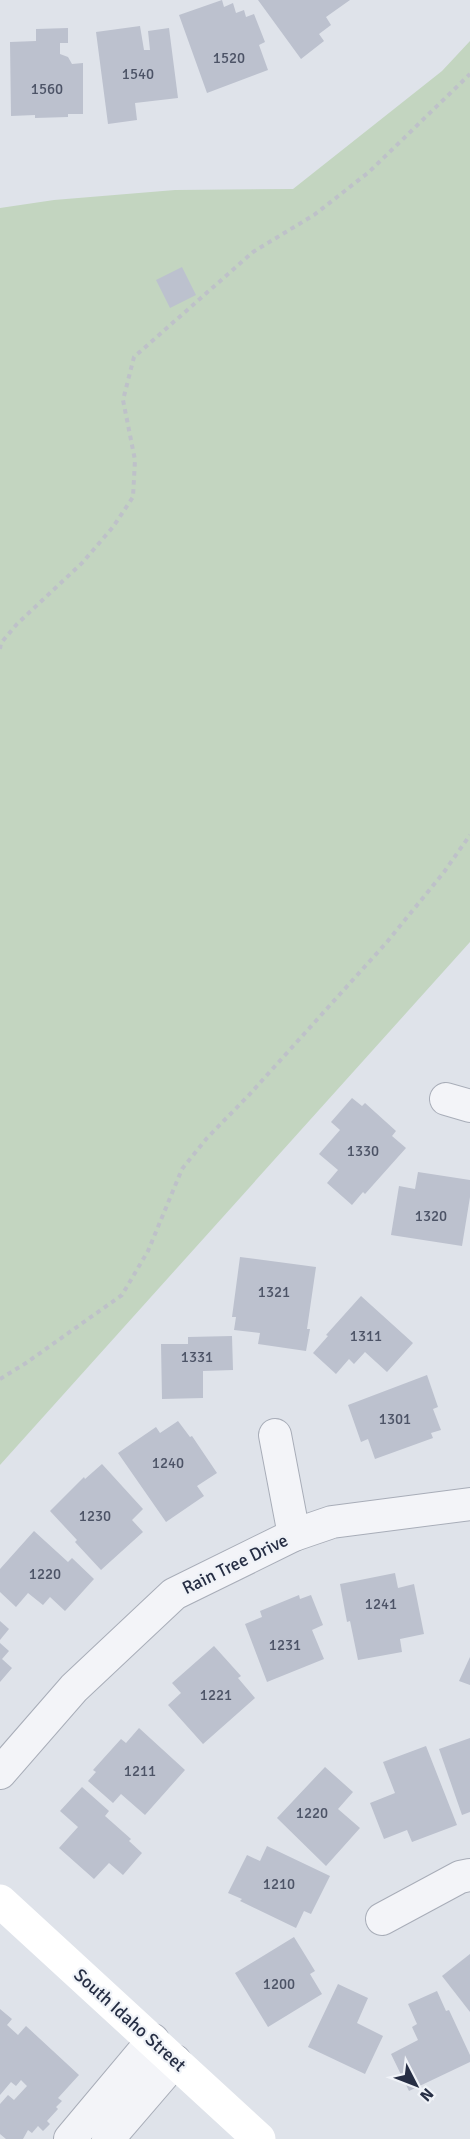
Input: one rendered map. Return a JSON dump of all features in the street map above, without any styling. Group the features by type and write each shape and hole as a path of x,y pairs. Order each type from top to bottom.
{"main road":[{"name":"South Idaho Street","path":"0,1901 259,2139"}],"street":[{"path":"275,1436 294,1535"},
{"name":"Rain Tree Drive","path":"0,1773 74,1688 174,1594 294,1535 332,1522 470,1504"},
{"path":"382,1919 460,1877 470,1875"},
{"path":"70,2139 164,2050"},
{"path":"108,2139 164,2050"}],"path":[{"path":"0,649 1,643 17,624 82,563 113,527 133,497 135,460 123,400 134,357 253,252 314,215 369,172 470,74"},
{"path":"0,1379 122,1295 148,1251 182,1169 207,1138 249,1095 387,942 444,872 470,835"}],"green space":[{"path":"470,41 470,942 0,1465 0,208 54,200 175,190 293,189 442,71"}],"building":[{"path":"222,0 224,7 233,3 236,13 244,10 246,17 254,14 265,42 259,45 268,70 207,93 179,15"},
{"path":"258,0 350,0 326,17 331,25 319,34 324,41 301,59"},
{"path":"140,26 144,50 150,50 148,31 169,28 178,98 135,103 137,120 108,124 96,32"},
{"path":"68,28 68,43 60,43 60,54 68,57 72,64 83,63 83,114 35,118 35,115 11,116 10,42 36,41 36,29"},
{"path":"182,267 196,295 170,308 156,280"},
{"path":"352,1098 362,1106 365,1103 396,1131 392,1136 406,1148 365,1194 363,1192 352,1205 327,1183 338,1170 319,1154 340,1130 331,1122"},
{"path":"418,1172 470,1180 470,1197 462,1246 391,1235 399,1186 415,1189"},
{"path":"240,1257 316,1267 306,1351 258,1344 260,1333 234,1330 236,1317 232,1317"},
{"path":"361,1296 413,1343 387,1372 365,1352 354,1364 349,1359 336,1374 313,1353"},
{"path":"232,1336 233,1370 203,1371 203,1398 162,1399 161,1344 188,1344 188,1337"},
{"path":"427,1375 438,1407 433,1409 441,1430 431,1433 433,1438 375,1459 368,1439 361,1442 348,1405"},
{"path":"178,1421 190,1437 192,1436 217,1473 197,1486 204,1496 166,1522 118,1453 156,1427 160,1433"},
{"path":"102,1464 143,1509 132,1520 143,1532 101,1570 50,1511 84,1477 85,1479"},
{"path":"34,1531 68,1562 72,1558 94,1579 65,1611 50,1597 43,1605 28,1593 16,1607 0,1592 0,1569"},
{"path":"395,1573 398,1588 414,1584 424,1634 400,1639 402,1652 358,1660 350,1621 347,1622 340,1584"},
{"path":"299,1595 300,1599 311,1595 323,1625 312,1630 324,1659 267,1682 245,1624 262,1617 260,1611"},
{"path":"0,1621 9,1629 0,1640"},
{"path":"0,1643 9,1651 2,1659 12,1668 0,1682"},
{"path":"214,1646 241,1676 238,1678 255,1698 203,1744 168,1705 181,1693 172,1683"},
{"path":"470,1657 470,1685 459,1681"},
{"path":"139,1728 185,1770 145,1815 121,1794 113,1803 88,1781 96,1772 93,1770 121,1739 126,1743"},
{"path":"470,1738 470,1812 462,1815 439,1749"},
{"path":"426,1746 457,1825 412,1842 407,1830 384,1839 370,1803 395,1793 383,1762"},
{"path":"325,1767 353,1792 338,1809 360,1828 326,1866 277,1818"},
{"path":"82,1787 109,1811 105,1816 131,1839 129,1841 142,1853 123,1875 109,1863 94,1879 59,1848 78,1827 60,1811"},
{"path":"267,1846 330,1876 311,1914 304,1911 296,1928 228,1893 247,1855 260,1861"},
{"path":"294,1937 315,1971 310,1974 322,1994 268,2027 235,1973"},
{"path":"470,1954 470,2012 442,1976"},
{"path":"338,1984 368,1998 357,2023 383,2036 365,2074 308,2047"},
{"path":"437,1991 446,2011 449,2010 470,2055 470,2062 409,2091 391,2054 418,2040 412,2027 417,2024 408,2004"},
{"path":"0,2009 12,2019 7,2025 18,2035 26,2026 79,2075 58,2098 62,2101 47,2121 50,2124 43,2131 38,2126 32,2133 28,2130 23,2139 6,2139 0,2134 0,2104 8,2095 14,2100 27,2086 21,2080 16,2086 11,2082 0,2095"}]}
